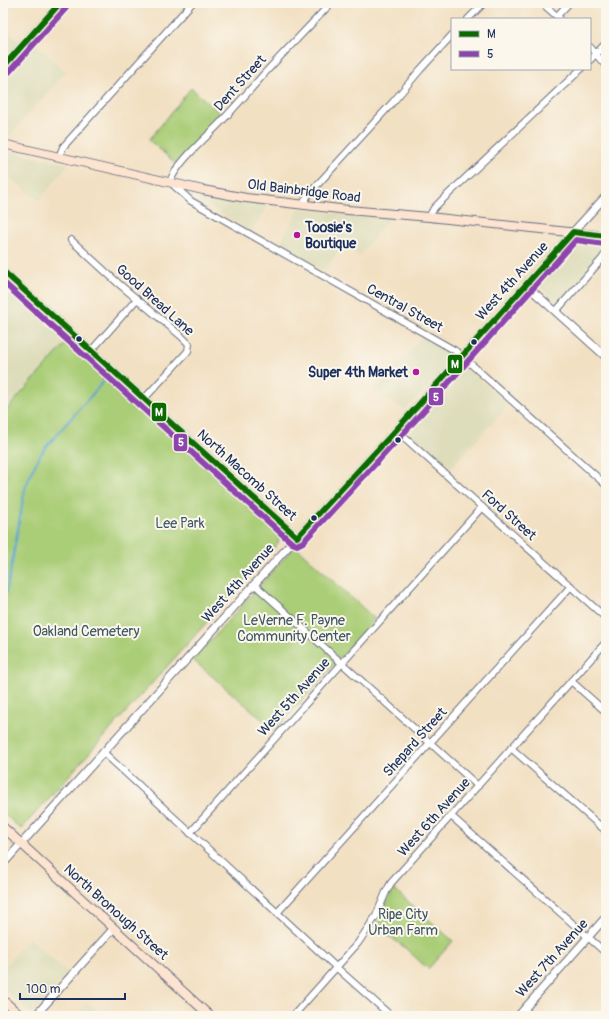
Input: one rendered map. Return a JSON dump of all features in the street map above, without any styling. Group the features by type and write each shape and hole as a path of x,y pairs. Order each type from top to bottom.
{"main road":[{"name":"Old Bainbridge Road","path":"3,144 203,190 246,198 606,236"},
{"name":"North Bronough Street","path":"3,827 210,1016"},
{"path":"3,1000 21,1016"}],"street":[{"path":"3,67 60,3"},
{"path":"59,157 63,147 192,3"},
{"name":"Dent Street","path":"170,182 172,176 188,156 331,3"},
{"path":"469,18 484,3"},
{"path":"542,3 559,18 569,3"},
{"path":"303,204 308,195 451,36"},
{"path":"591,59 606,43"},
{"path":"591,48 606,66"},
{"path":"430,217 434,208 440,202 579,70"},
{"name":"Central Street","path":"170,182 191,201 454,350 606,485"},
{"name":"West 4th Avenue","path":"3,864 254,584 396,430 606,196"},
{"name":"Good Bread Lane","path":"71,240 181,336 189,346 188,351 144,399"},
{"path":"556,311 606,253"},
{"name":"North Macomb Street","path":"3,271 297,537"},
{"path":"526,285 606,357"},
{"path":"91,351 137,299"},
{"name":"Ford Street","path":"396,430 606,618"},
{"name":"West 5th Avenue","path":"190,833 482,507"},
{"path":"254,584 478,786"},
{"name":"Shepard Street","path":"277,913 571,586"},
{"name":"West 6th Avenue","path":"293,1016 358,943 376,916 391,883 606,642"},
{"path":"571,681 606,712"},
{"path":"512,748 606,831"},
{"path":"103,752 391,1016"},
{"path":"451,816 606,953"},
{"name":"West 7th Avenue","path":"518,1016 606,917"},
{"path":"35,1016 114,928"},
{"path":"524,1009 532,1016"}],"shaded area":[{"path":"3,27 20,42 3,61"},
{"path":"34,43 66,72 7,138 3,137 3,78"},
{"path":"3,150 68,164 39,201 3,172"},
{"path":"197,193 268,206 252,231 196,199 193,195"},
{"path":"299,209 388,219 359,256 344,245 324,271 279,245"},
{"path":"579,237 606,241 606,249 557,303 535,282 574,240"},
{"path":"3,283 68,341 3,414"},
{"path":"423,336 453,353 454,359 405,410 374,391"},
{"path":"464,366 509,404 450,469 410,433 408,428"},
{"path":"29,938 68,973 31,1013 28,1012 3,988 3,968"},
{"path":"88,1002 103,1016 76,1016"}],"green space":[{"path":"191,88 222,115 176,164 149,140"},
{"name":"Oakland Cemetery","path":"68,341 277,531 279,537 278,543 21,829 3,813 3,414"},
{"name":"LeVerne F. Payne Community Center","path":"295,546 375,619 275,730 193,660"},
{"name":"Ripe City Urban Farm","path":"394,889 453,941 428,969 403,946 376,927"}],"waterway":[{"path":"3,603 9,579 25,489 34,468 45,448 104,381"}],"transit line":[{"name":"M","path":"3,67 60,3"},
{"name":"5","path":"9,72 66,8"},
{"name":"M","path":"3,271 297,537 396,430 573,232 606,236"},
{"name":"5","path":"3,282 292,543 297,545 303,542 402,435 576,240 605,244"}],"place":[{"name":"Toosie's Boutique","path":"297,235"},
{"name":"Super 4th Market","path":"416,372"}],"park label":[{"name":"Lee Park","path":"180,523"}]}
